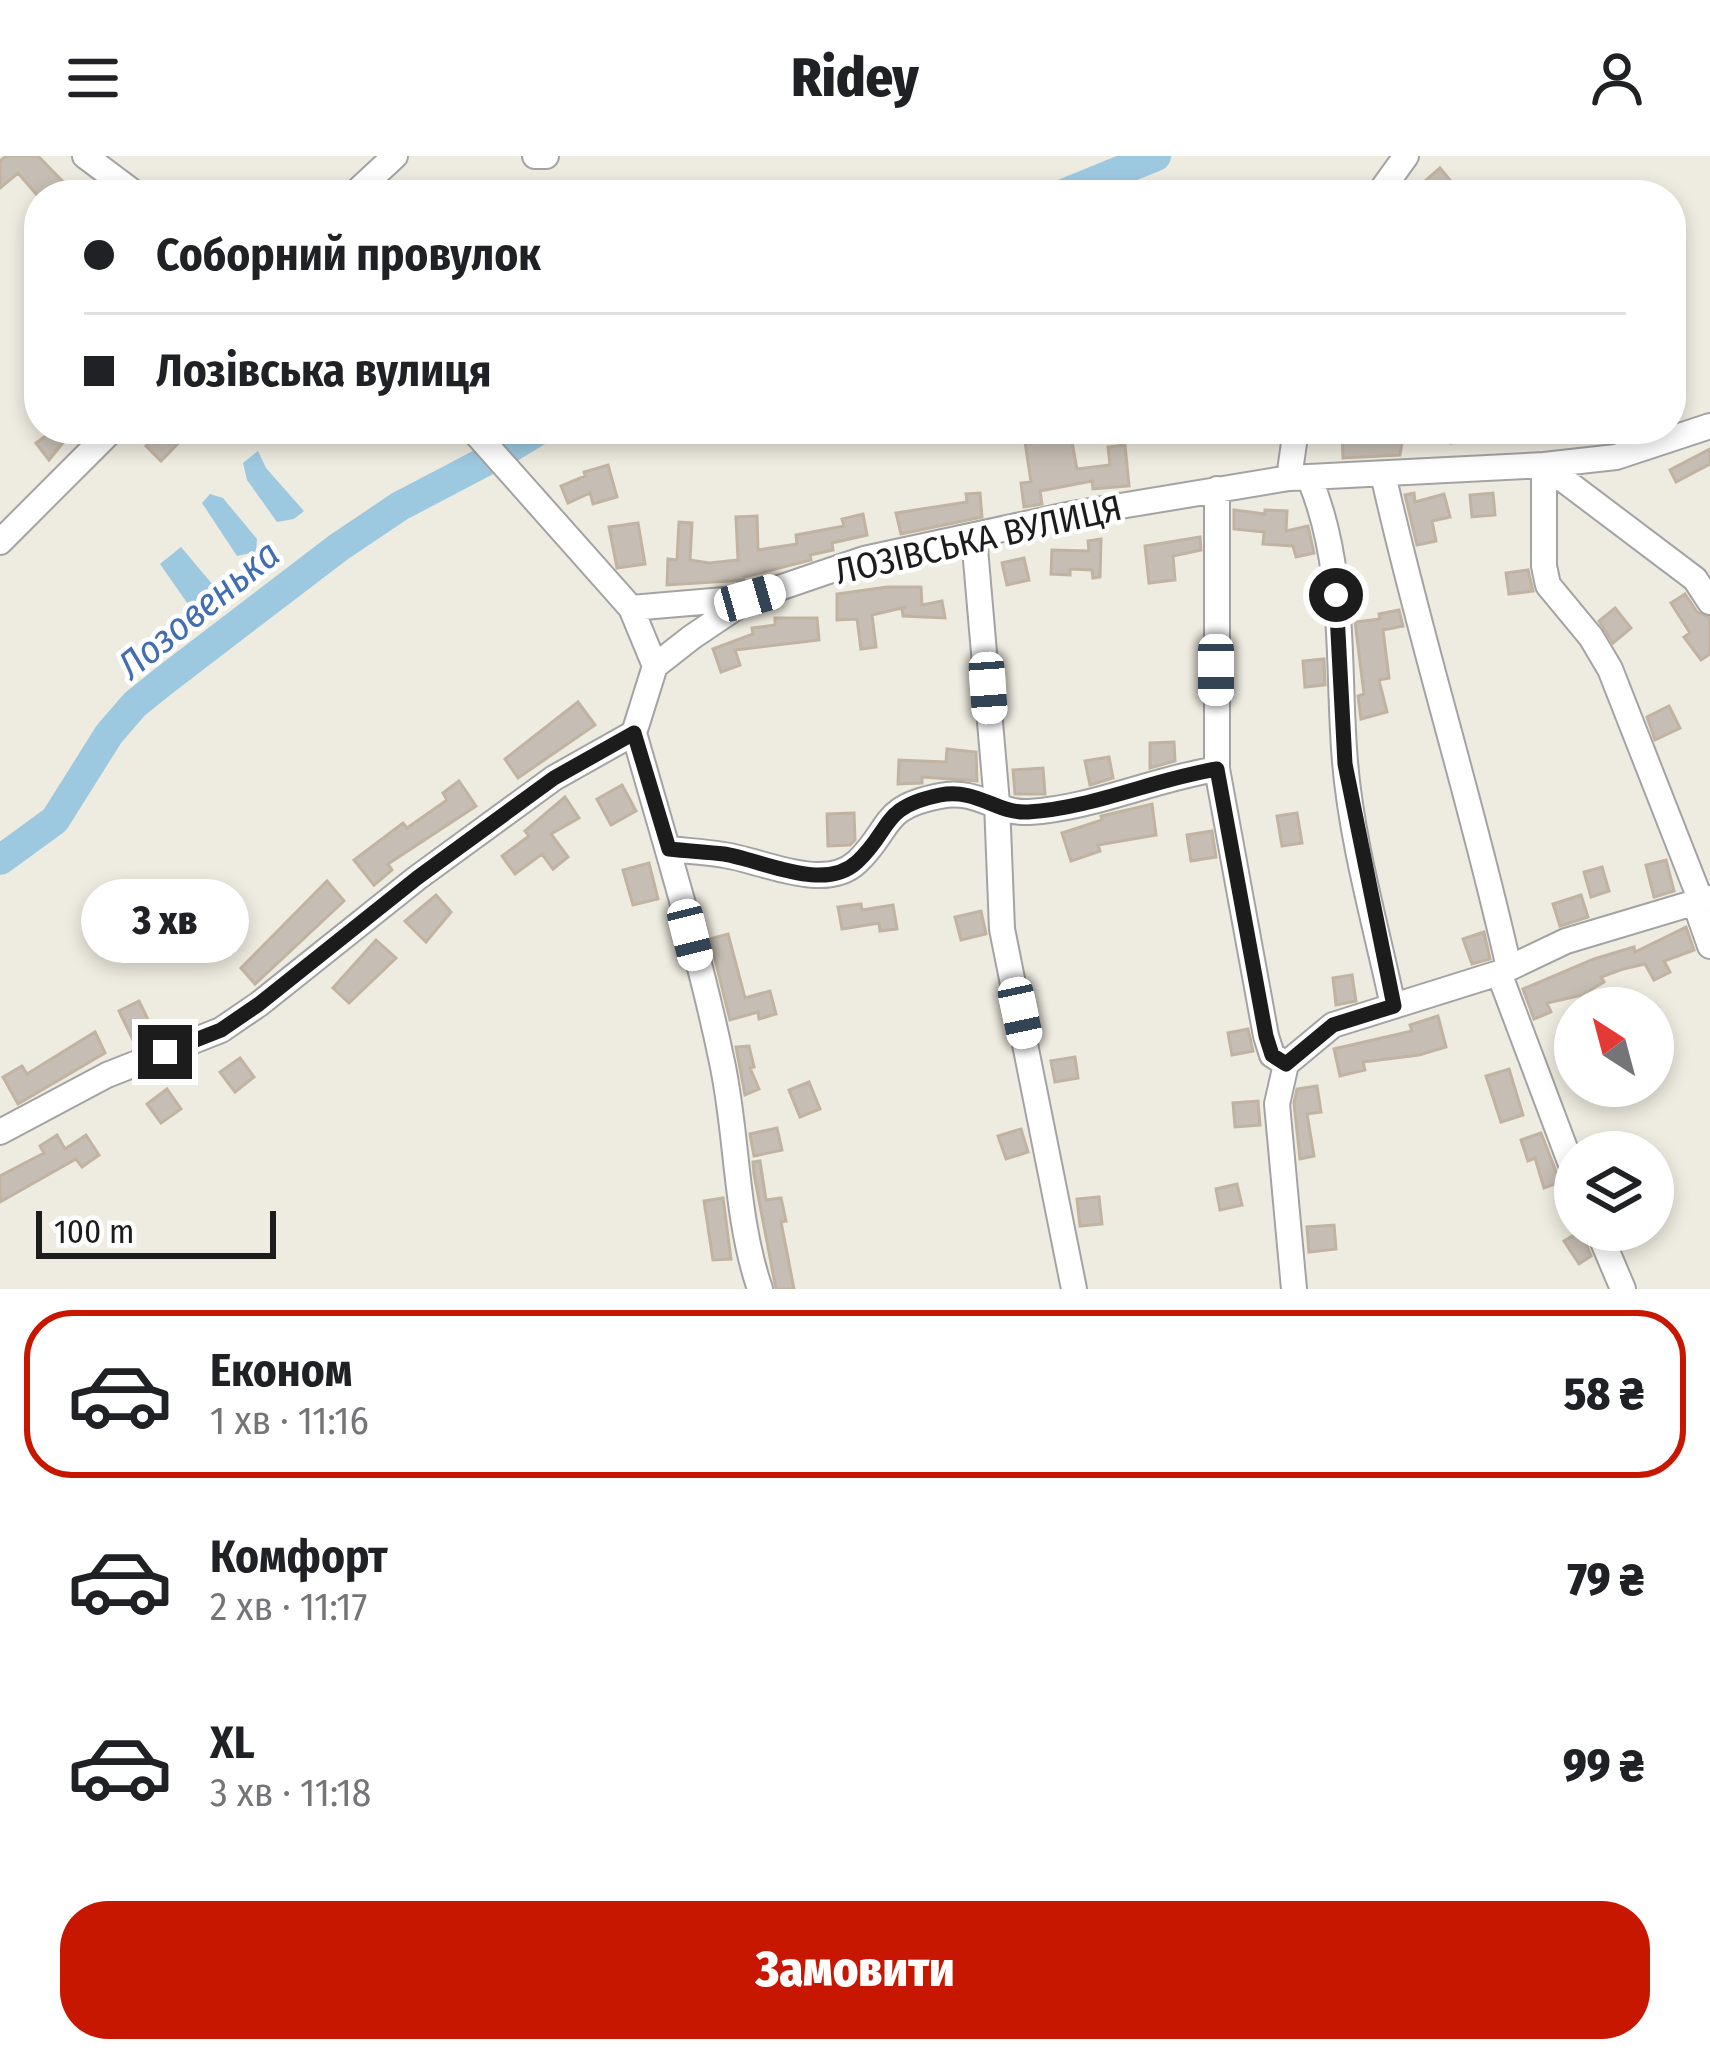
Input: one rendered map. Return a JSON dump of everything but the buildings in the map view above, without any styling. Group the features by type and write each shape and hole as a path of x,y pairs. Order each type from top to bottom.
{"street":[{"path":"85,156 117,180"},
{"path":"369,180 395,156"},
{"path":"535,156 546,156"},
{"path":"0,542 98,444"},
{"path":"485,444 631,608 655,666 634,733 669,849 723,1065 749,1256 760,1289"},
{"path":"1297,444 1299,479 1323,511 1338,612 1345,764 1394,1006"},
{"name":"ЛОЗІВСЬКА ВУЛИЦЯ","path":"655,666 750,598 864,560 1072,514 1216,489 1299,479 1544,465 1616,457 1657,444"},
{"path":"1544,465 1695,579 1710,602"},
{"path":"1544,465 1548,585 1591,637 1610,669 1702,900 1710,946"},
{"path":"1383,474 1413,608 1487,868 1504,970 1560,1131"},
{"path":"1216,489 1217,769 1266,1036 1272,1055 1286,1064"},
{"path":"974,537 997,803 1002,929 1074,1289"},
{"path":"631,608 750,598"},
{"path":"0,1132 107,1075 221,1030 554,778 634,733"},
{"path":"669,849 726,855 806,874 832,874 858,862 886,820 922,800 967,793 1023,813 1217,769"},
{"path":"1294,1289 1277,1105 1286,1064 1333,1025 1504,970 1566,941 1702,900"},
{"path":"1607,1251 1623,1289"}],"water":[{"path":"258,451 266,468 304,511 294,519 277,522 247,480 243,463"},
{"path":"210,494 223,498 257,539 256,552 237,556 202,503"},
{"path":"181,547 213,585 190,607 160,564"}],"waterway":[{"name":"Лозовенька","path":"1098,180 1156,156"},
{"name":"Лозовенька","path":"508,449 516,444"},
{"name":"Лозовенька","path":"0,860 55,820 109,734 135,704 339,547 400,506 484,462"}],"route":[{"path":"165,1052 221,1030 554,778 634,733 669,849 726,855 806,874 847,869 858,862 886,820 944,794 967,793 1023,813 1217,769 1266,1036 1272,1055 1286,1064 1333,1025 1394,1006 1345,764 1336,595"}]}
